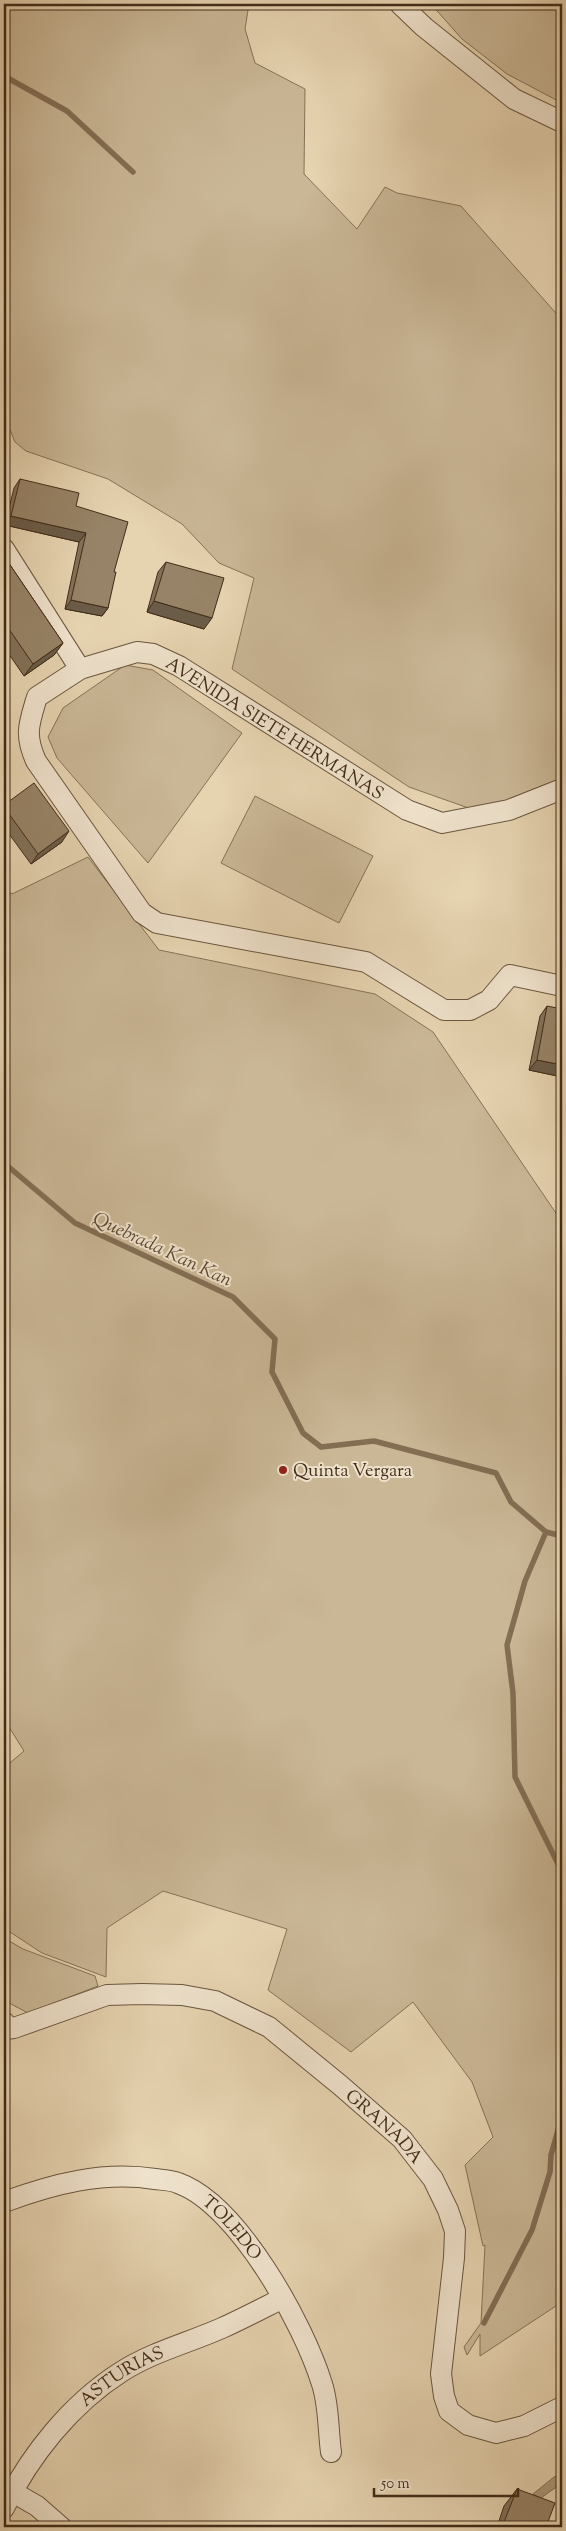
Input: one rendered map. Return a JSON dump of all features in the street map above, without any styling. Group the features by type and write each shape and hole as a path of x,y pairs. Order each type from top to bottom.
{"street":[{"path":"400,4 424,27 514,99 562,122"},
{"path":"4,549 80,669"},
{"name":"AVENIDA SIETE HERMANAS","path":"562,789 508,810 442,823 407,810 179,666 153,654 137,652 80,669 37,696 28,728 29,744 36,761 142,913 157,923 366,962 444,1010 470,1010 489,1000 510,976 562,986"},
{"name":"GRANADA","path":"5,2027 106,1995 142,1994 182,1995 215,2001 269,2027 402,2139 433,2179 448,2210 455,2231 454,2258 441,2374 444,2396 449,2411 468,2425 496,2433 524,2426 562,2407"},
{"name":"TOLEDO","path":"4,2202 37,2190 83,2179 128,2175 178,2183 218,2208 258,2257 283,2298 306,2342 323,2386 331,2452"},
{"name":"ASTURIAS","path":"6,2496 50,2436 88,2396 122,2372 154,2355 221,2328 283,2298"},
{"path":"6,2496 37,2506 61,2527"}],"shaded area":[{"path":"4,4 249,4 245,29 255,63 305,89 304,174 357,229 385,187 397,193 461,206 562,320 562,782 477,811 409,787 232,669 254,578 219,563 182,524 108,479 26,451 15,442 4,415"},
{"path":"431,4 562,4 562,103 507,74 462,39"},
{"path":"125,665 153,670 242,733 148,863 57,758 48,737 63,708"},
{"path":"255,796 373,856 339,923 221,863"},
{"name":"Quinta Vergara","path":"88,857 159,950 375,994 433,1032 562,1222 562,2302 480,2356 480,2334 467,2355 464,2347 481,2323 485,2245 483,2246 465,2165 493,2137 472,2082 413,2002 351,2052 268,1990 287,1929 163,1891 107,1928 106,1977 42,1953 4,1928 4,1768 24,1751 4,1719 4,887 12,894"},
{"path":"4,1938 23,1949 95,1976 98,1986 28,2013 9,2003 4,1989"},
{"path":"561,2475 562,2483 541,2498 533,2494 554,2477"}],"building":[{"path":"20,479 79,493 76,506 128,522 114,572 116,572 108,608 71,600 86,533 11,516"},
{"path":"4,556 63,643 33,664 4,622"},
{"path":"166,562 224,578 212,618 154,601"},
{"path":"34,783 69,831 38,854 4,807 4,805"},
{"path":"547,1006 562,1009 562,1065 537,1060"},
{"path":"517,2489 555,2503 546,2527 502,2527"}],"waterway":[{"path":"4,76 67,111 133,172"},
{"name":"Quebrada Kan Kan","path":"4,1163 75,1223 233,1297 275,1339 272,1372 303,1433 321,1447 374,1441 496,1473 511,1502 546,1532 562,1536"},
{"path":"546,1532 525,1581 507,1645 513,1693 515,1777 562,1872"},
{"path":"562,2039 562,2060"},
{"path":"484,2323 532,2230 550,2172 551,2155 562,2116"}],"place":[{"name":"Quinta Vergara","path":"283,1470"}]}
